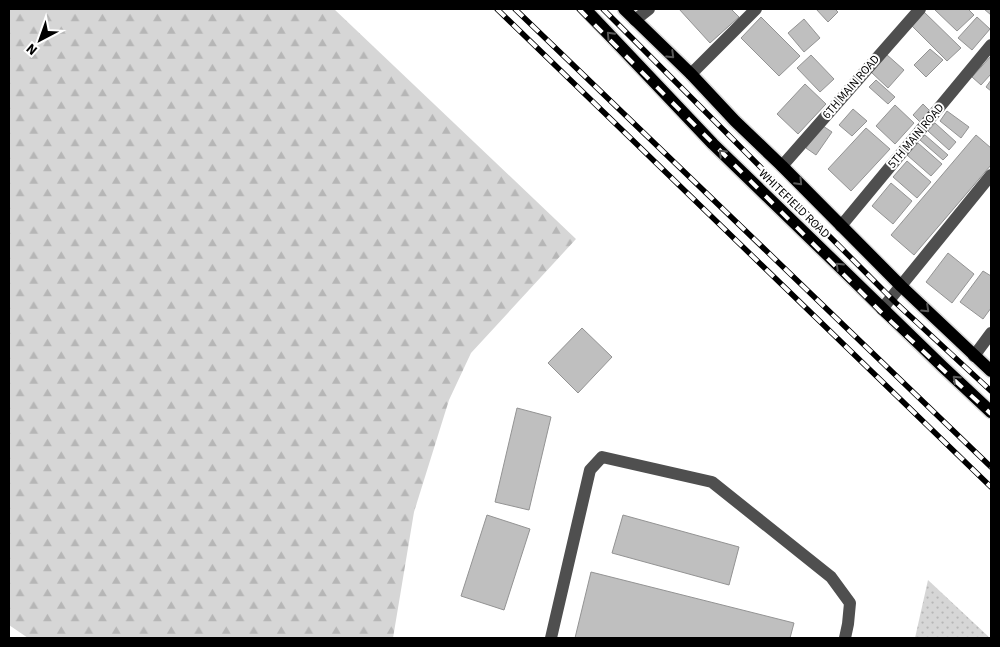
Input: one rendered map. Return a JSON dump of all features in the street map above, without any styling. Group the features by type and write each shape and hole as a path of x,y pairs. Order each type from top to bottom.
{"main road":[{"name":"WHITEFIELD ROAD","path":"585,9 714,144 882,309 991,412"},
{"name":"WHITEFIELD ROAD","path":"624,9 901,286 991,371"}],"street":[{"path":"635,20 648,9"},
{"path":"691,74 756,9"},
{"name":"6TH MAIN ROAD","path":"782,166 920,9"},
{"name":"5TH MAIN ROAD","path":"841,226 991,45"},
{"path":"882,309 991,175"},
{"path":"974,356 991,333"},
{"path":"550,638 590,470 602,458 712,482 831,577 850,603 845,638"}],"green space":[{"path":"9,9 334,9 576,239 471,353 449,400 414,512 393,638 28,638 9,625"},
{"path":"928,580 990,638 915,638"}],"building":[{"path":"679,9 731,9 739,17 710,43"},
{"path":"816,9 835,9 838,12 828,22"},
{"path":"934,9 968,9 974,15 957,31"},
{"path":"984,9 991,9 991,15"},
{"path":"922,10 961,48 947,61 909,23"},
{"path":"761,17 800,56 779,76 741,38"},
{"path":"977,17 990,29 972,50 958,38"},
{"path":"804,19 820,38 804,52 788,33"},
{"path":"930,49 943,60 926,77 914,65"},
{"path":"886,54 904,70 888,88 871,72"},
{"path":"811,55 834,79 820,92 797,68"},
{"path":"991,56 991,74 981,85 972,77"},
{"path":"876,80 895,97 888,104 869,87"},
{"path":"991,80 991,91 986,87"},
{"path":"805,84 826,104 798,134 777,114"},
{"path":"923,104 932,113 922,124 913,115"},
{"path":"895,105 914,123 895,144 876,126"},
{"path":"853,109 867,121 852,136 839,125"},
{"path":"947,111 969,127 961,138 940,121"},
{"path":"935,123 956,142 949,150 928,131"},
{"path":"823,126 832,132 816,155 806,148"},
{"path":"866,128 890,149 851,191 828,169"},
{"path":"925,135 948,155 943,160 920,140"},
{"path":"976,135 991,148 991,165 914,255 891,235"},
{"path":"918,143 942,164 931,176 907,155"},
{"path":"907,161 931,182 917,198 893,177"},
{"path":"891,183 912,201 893,224 872,206"},
{"path":"948,253 974,274 952,303 926,282"},
{"path":"983,271 991,276 991,308 983,319 960,302"},
{"path":"582,328 612,357 578,393 548,363"},
{"path":"517,408 551,417 529,510 495,502"},
{"path":"487,515 530,529 504,610 461,596"},
{"path":"623,515 739,547 729,585 612,553"},
{"path":"591,572 794,623 790,638 575,638"}],"railway":[{"path":"497,9 991,487"},
{"path":"515,9 991,467"},
{"path":"579,9 884,315 991,414"},
{"path":"603,9 896,303 991,391"}]}
